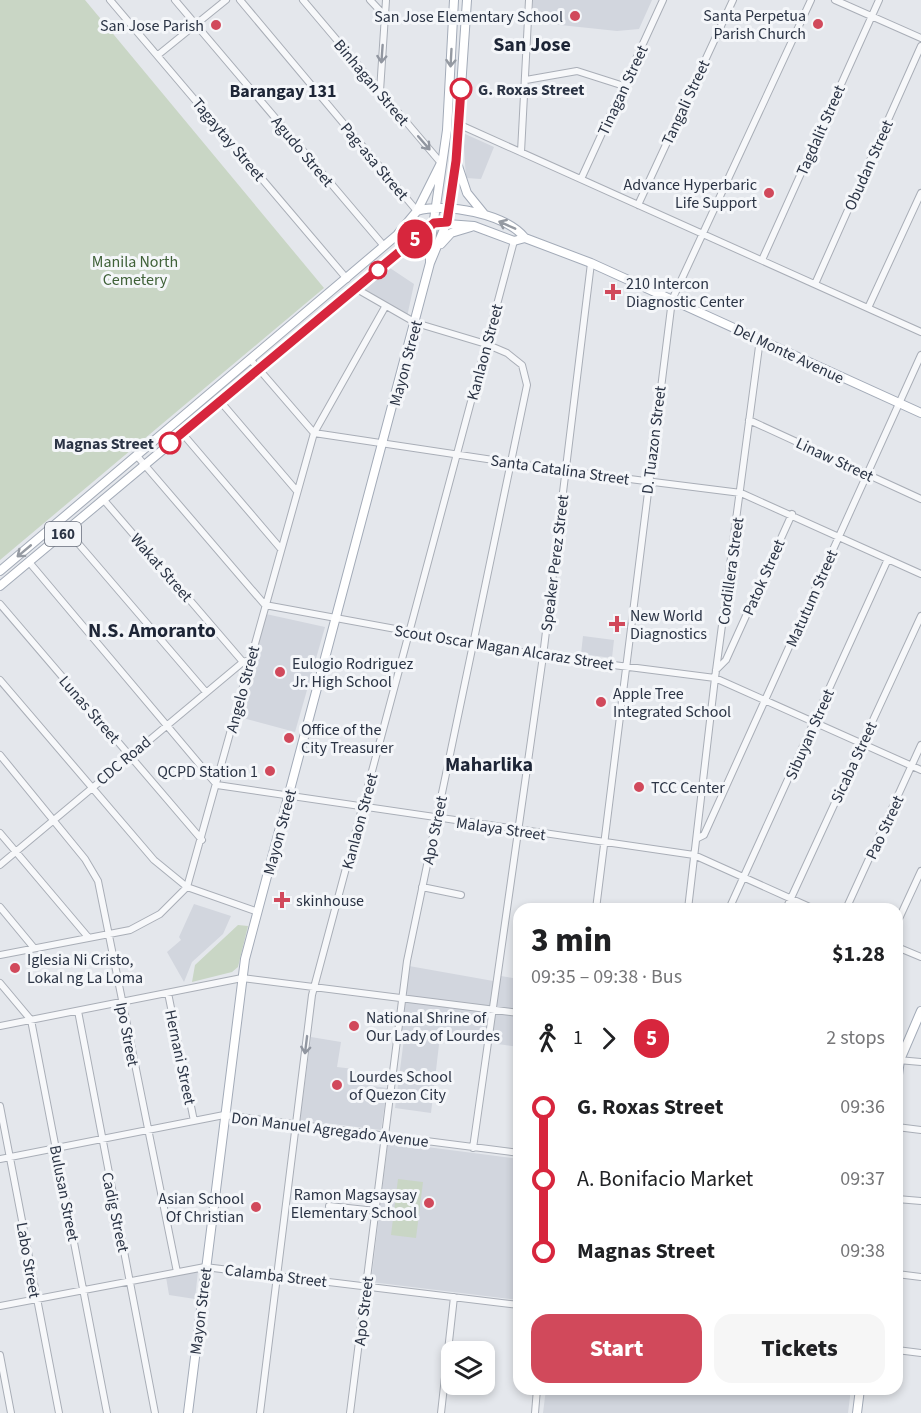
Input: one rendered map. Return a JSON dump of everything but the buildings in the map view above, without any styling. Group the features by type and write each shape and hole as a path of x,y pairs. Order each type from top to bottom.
{"main road":[{"path":"417,211 441,163 447,130 454,0"},
{"name":"Mayon Street","path":"188,1413 242,978 430,263 447,222 456,161 466,0"},
{"path":"456,161 472,203 487,216"},
{"name":"Mayon Street","path":"434,249 434,223 441,163"},
{"path":"417,211 436,207"},
{"name":"Del Monte Avenue","path":"436,207 487,216 518,230 525,238 591,263 921,413"},
{"name":"160","path":"0,571 347,279 384,246 417,211"},
{"path":"434,223 447,222 474,226 514,241 525,238"},
{"name":"160","path":"0,586 434,223"},
{"path":"416,238 434,249 452,233 474,226"},
{"path":"903,1049 921,1011"},
{"path":"857,1413 859,1395"}],"street":[{"name":"Tagaytay Street","path":"110,0 347,279"},
{"name":"Agudo Street","path":"175,0 384,246"},
{"path":"158,55 226,0"},
{"name":"Pag-asa Street","path":"240,0 417,211"},
{"name":"Binhagan Street","path":"303,0 441,163"},
{"path":"370,0 385,16"},
{"path":"380,92 386,0"},
{"path":"521,152 529,0"},
{"name":"Tinagan Street","path":"581,179 663,0"},
{"name":"Tangali Street","path":"638,205 733,0"},
{"name":"D. Tuazon Street","path":"597,903 672,300 811,0"},
{"path":"835,0 921,38"},
{"name":"Tagdalit Street","path":"762,260 879,0"},
{"name":"Obudan Street","path":"815,284 921,46"},
{"path":"526,80 577,71 624,86"},
{"path":"458,124 921,332"},
{"path":"868,308 921,193"},
{"name":"Kanlaon Street","path":"260,1413 314,987 514,241"},
{"name":"Speaker Perez Street","path":"473,1148 543,656 591,263"},
{"name":"Apo Street","path":"350,1413 401,998 422,887 528,385 522,365 514,357 486,344 416,323 355,288"},
{"name":"Angelo Street","path":"0,955 108,934 146,924 160,914 187,887 217,785 247,661 314,433 386,307"},
{"name":"Cordillera Street","path":"689,903 698,838 695,833 715,674 760,339"},
{"name":"Matutum Street","path":"698,838 703,837 921,355"},
{"path":"251,360 314,433"},
{"path":"220,401 296,490"},
{"name":"Linaw Street","path":"749,420 921,499"},
{"path":"182,433 280,549"},
{"name":"Santa Catalina Street","path":"314,433 566,471 741,493 921,574"},
{"path":"137,456 265,605"},
{"name":"Wakat Street","path":"103,499 247,661"},
{"name":"Patok Street","path":"715,674 726,660 792,514"},
{"path":"59,521 205,691"},
{"name":"Sibuyan Street","path":"732,903 888,559"},
{"path":"28,562 217,785"},
{"name":"Lunas Street","path":"0,604 202,840"},
{"name":"Scout Oscar Magan Alcaraz Street","path":"265,605 543,656 715,674 765,700 921,770"},
{"name":"Sicaba Street","path":"789,903 921,616"},
{"name":"CDC Road","path":"0,865 205,691 247,661"},
{"path":"0,680 153,860 187,887 258,912"},
{"name":"Pao Street","path":"849,903 921,745"},
{"name":"Ipo Street","path":"0,755 54,819 85,859 98,881 177,1272"},
{"name":"Malaya Street","path":"217,785 518,831 604,840 694,855 801,903"},
{"path":"0,833 88,937"},
{"path":"903,910 921,871"},
{"path":"422,887 461,895"},
{"path":"0,907 34,948"},
{"path":"903,950 921,957"},
{"path":"0,1026 242,978 513,1012"},
{"name":"Bulusan Street","path":"0,982 31,1020 107,1413"},
{"name":"Hernani Street","path":"168,993 194,1121"},
{"name":"Cadig Street","path":"78,1011 155,1413"},
{"path":"903,1060 921,1062"},
{"name":"Labo Street","path":"0,1106 59,1413"},
{"name":"Don Manuel Agregado Avenue","path":"0,1159 224,1115 513,1152"},
{"path":"903,1128 921,1130"},
{"path":"903,1200 921,1202"},
{"path":"329,1206 376,1211"},
{"name":"Calamba Street","path":"0,1306 205,1267 513,1304"},
{"path":"903,1275 921,1277"},
{"path":"441,1413 454,1297"},
{"path":"903,1351 921,1353"},
{"path":"0,1354 11,1413"},
{"path":"535,1413 536,1395"}],"shaded area":[{"name":"San Jose Elementary School","path":"533,0 652,0 639,29 617,31 532,22"},
{"path":"463,133 494,147 481,179 466,178"},
{"path":"390,268 414,284 407,317 363,289"},
{"name":"Eulogio Rodriguez Jr. High School","path":"266,614 325,627 295,732 235,716"},
{"path":"583,636 614,640 612,658 581,654"},
{"path":"194,904 231,916 223,934 192,962 184,982 167,952 181,940 179,937"},
{"path":"409,966 499,982 501,976 513,978 513,1046 440,1036 431,1113 395,1108 405,1031 401,1030"},
{"name":"Lourdes School of Quezon City","path":"311,1037 341,1042 337,1067 354,1069 353,1083 387,1088 381,1130 300,1120"},
{"name":"Ramon Magsaysay Elementary School","path":"388,1142 513,1158 513,1299 371,1282"},
{"path":"198,1271 195,1299 169,1295 166,1277"},
{"path":"545,1395 850,1395 848,1413 543,1413"}],"green space":[{"name":"Manila North Cemetery","path":"0,0 85,0 324,288 0,560"},
{"path":"238,925 248,926 238,967 232,972 192,982 195,965"},
{"path":"398,1179 423,1182 416,1238 391,1235"}],"bus line":[{"name":"5","path":"170,443 434,223 447,222 456,161 461,89"}],"place":[{"name":"San Jose Elementary School","path":"575,16"},
{"name":"Santa Perpetua Parish Church","path":"818,24"},
{"name":"San Jose Parish","path":"216,25"},
{"name":"G. Roxas Street","path":"461,89"},
{"name":"Advance Hyperbaric Life Support","path":"769,193"},
{"name":"210 Intercon Diagnostic Center","path":"613,292"},
{"name":"Magnas Street","path":"170,443"},
{"name":"New World Diagnostics","path":"617,624"},
{"name":"Eulogio Rodriguez Jr. High School","path":"280,672"},
{"name":"Apple Tree Integrated School","path":"601,702"},
{"name":"Office of the City Treasurer","path":"289,738"},
{"name":"QCPD Station 1","path":"270,771"},
{"name":"TCC Center","path":"639,787"},
{"name":"skinhouse","path":"282,900"},
{"name":"Iglesia Ni Cristo, Lokal ng La Loma","path":"15,968"},
{"name":"National Shrine of Our Lady of Lourdes","path":"354,1026"},
{"name":"Lourdes School of Quezon City","path":"337,1085"},
{"name":"Ramon Magsaysay Elementary School","path":"429,1203"},
{"name":"Asian School Of Christian","path":"256,1207"}],"district":[{"name":"San Jose","path":"532,44"},
{"name":"Barangay 131","path":"283,91"},
{"name":"N.S. Amoranto","path":"152,630"},
{"name":"Maharlika","path":"489,764"}]}
